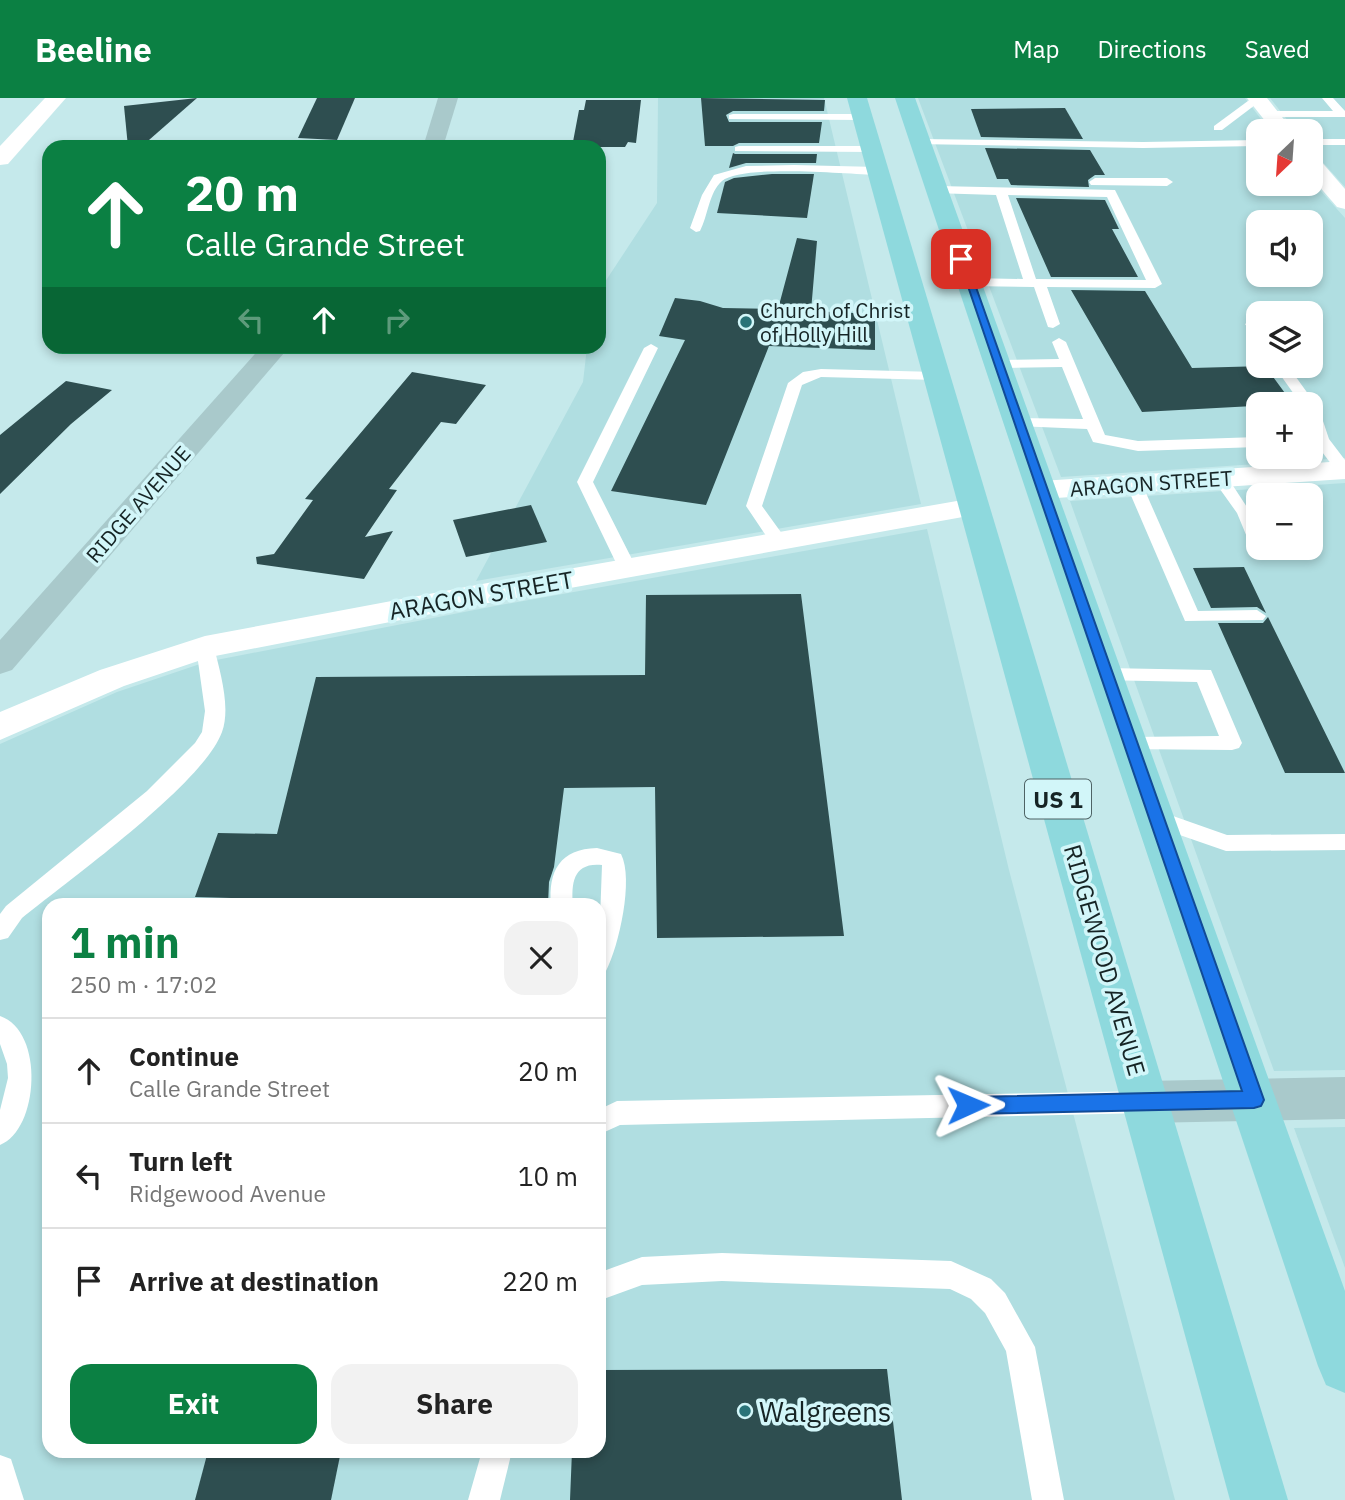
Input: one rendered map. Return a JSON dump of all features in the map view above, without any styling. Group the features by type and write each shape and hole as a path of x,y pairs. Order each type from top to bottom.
{"main road":[{"path":"905,98 1345,1366"},
{"name":"RIDGEWOOD AVENUE","path":"868,134 1259,1500"}],"street":[{"path":"0,159 57,98"},
{"path":"435,140 448,98"},
{"path":"1262,104 1274,119"},
{"path":"1323,177 1345,202"},
{"name":"RIDGE AVENUE","path":"0,662 270,354"},
{"name":"ARAGON STREET","path":"1041,490 1344,470"},
{"name":"ARAGON STREET","path":"0,727 112,678 205,647 974,507"},
{"path":"1145,1102 1345,1098"}],"lane":[{"path":"1218,128 1262,104 1342,114 1327,98"},
{"path":"733,117 868,134"},
{"path":"739,149 868,134"},
{"path":"696,228 716,180 724,173 757,168 868,134"},
{"path":"920,142 1246,144"},
{"path":"1323,142 1345,142"},
{"path":"1058,182 1167,182"},
{"path":"937,190 1111,192 1155,284 969,282"},
{"path":"1001,191 1053,324"},
{"path":"1059,342 1099,439 1138,446 1246,442"},
{"path":"628,569 586,482 651,348"},
{"path":"998,364 1068,363"},
{"path":"779,542 754,506 795,383 808,375 821,373 937,376"},
{"path":"1018,423 1093,424"},
{"path":"1323,448 1344,470"},
{"path":"1220,478 1246,515"},
{"path":"1134,484 1191,617 1257,617"},
{"path":"0,931 15,912 151,799 201,752 211,735 214,716 212,681 205,647"},
{"path":"1106,675 1204,675 1232,743 1130,744"},
{"path":"1156,818 1226,843 1345,842"},
{"path":"561,898 560,883 569,868 586,855 600,854 613,860 615,879 611,925 606,940"},
{"path":"0,1026 20,1054 21,1083 11,1117 0,1133"},
{"path":"606,1119 617,1113 1145,1102"},
{"path":"606,1284 642,1271 722,1268 951,1275 981,1289 995,1303 1020,1347 1048,1500"},
{"path":"484,1500 495,1458"},
{"path":"0,1470 8,1500"}],"shaded area":[{"path":"658,98 824,98 921,504 476,581 583,382 586,354 606,354 606,280 657,203"},
{"path":"918,98 1245,98 1261,119 1246,119 1246,196 1323,196 1323,193 1345,218 1345,458 1323,459 1323,392 1246,392 1246,465 1061,477"},
{"path":"1270,98 1345,98 1345,187 1323,162 1323,119 1287,119"},
{"path":"1345,483 1345,1070 1274,1071 1070,501 1246,489 1246,560 1323,560 1323,484"},
{"path":"927,529 1009,870 1175,1500 0,1500 0,744 117,692 206,662 495,606"},
{"path":"1345,1127 1345,1268 1294,1128"}],"building":[{"path":"197,98 149,140 127,140 124,106"},
{"path":"317,98 355,98 337,140 298,138"},
{"path":"701,98 825,100 824,111 733,111 726,115 729,122 822,122 819,143 739,143 733,146 705,146"},
{"path":"586,100 641,100 636,143 628,142 625,147 606,147 606,140 573,140 579,110 584,110"},
{"path":"1065,108 1083,139 981,137 971,109"},
{"path":"985,148 1090,150 1105,175 1095,175 1088,180 1089,187 1011,185 1008,179 997,179"},
{"path":"733,153 817,154 816,163 746,163 729,168"},
{"path":"814,174 807,218 717,213 725,182 734,178"},
{"path":"1016,198 1105,200 1119,229 1112,229 1138,277 1051,277"},
{"path":"797,238 817,241 811,311 875,314 875,350 769,346 706,505 611,491 685,340 659,336 675,298 700,301 723,308 778,309"},
{"path":"1071,290 1145,291 1192,368 1246,367 1246,378 1274,378 1284,392 1246,392 1246,406 1142,412"},
{"path":"412,372 486,385 456,424 441,422 389,489 397,490 365,537 393,531 364,579 257,564 256,557 274,554 313,500 305,499"},
{"path":"66,381 112,390 71,424 0,494 0,435"},
{"path":"531,505 547,542 466,557 453,520"},
{"path":"1244,567 1266,613 1257,607 1211,608 1193,568"},
{"path":"801,594 844,936 657,938 655,787 564,788 548,898 195,897 218,833 277,834 316,677 645,675 646,595"},
{"path":"1268,617 1345,773 1285,773 1218,623 1263,623"},
{"name":"Walgreens","path":"887,1369 902,1500 570,1500 572,1458 606,1458 606,1370"},
{"path":"206,1458 340,1458 331,1500 195,1500"}],"place":[{"name":"Church of Christ of Holly Hill","path":"746,322"},
{"name":"Walgreens","path":"745,1411"}],"route":[{"path":"961,259 1254,1100 968,1105"}]}
